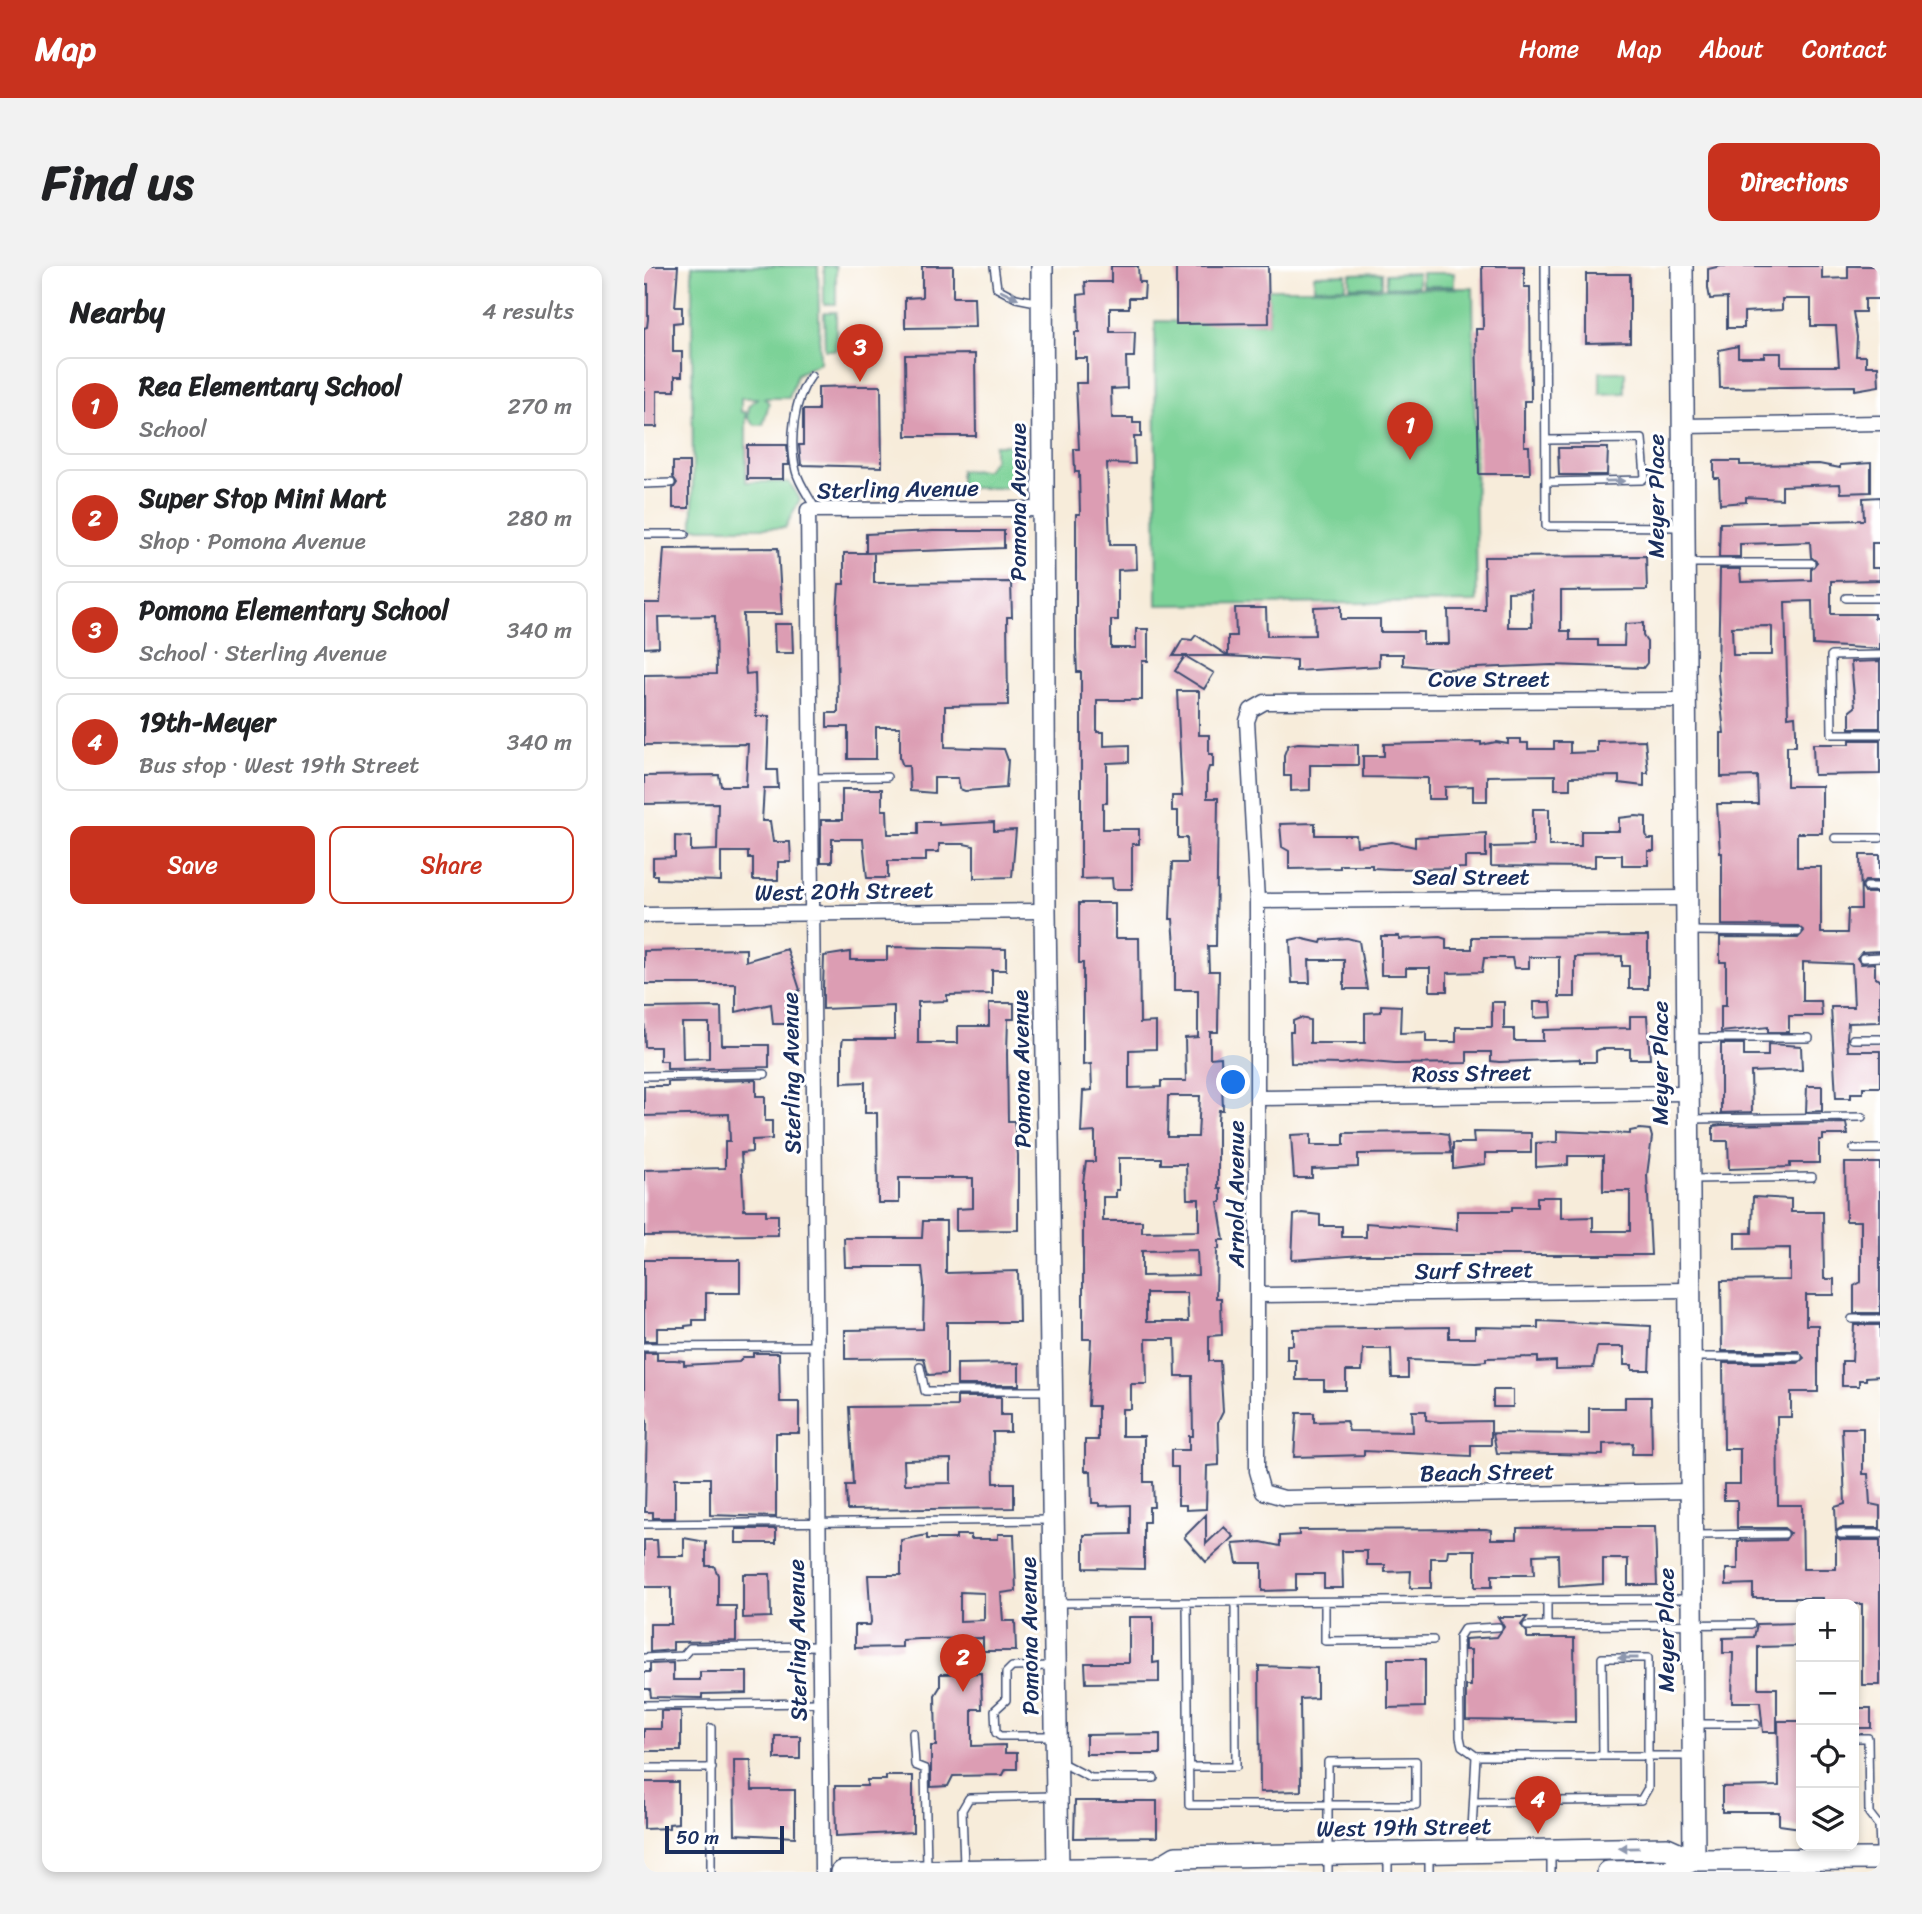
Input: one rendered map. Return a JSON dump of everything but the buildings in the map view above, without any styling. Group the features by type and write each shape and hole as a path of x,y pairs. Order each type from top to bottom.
{"street":[{"name":"Pomona Avenue","path":"1042,266 1045,911 1058,1871"},
{"name":"Meyer Place","path":"1682,266 1686,1119 1694,1860"},
{"path":"1682,426 1880,424"},
{"name":"Sterling Avenue","path":"822,1872 808,510 1045,509"},
{"name":"Cove Street","path":"1295,703 1684,700"},
{"name":"Arnold Avenue","path":"1284,1499 1263,1492 1258,1482 1257,901 1247,721 1251,710 1258,704 1295,703"},
{"name":"Seal Street","path":"1257,901 1686,898"},
{"name":"West 20th Street","path":"644,915 1045,911"},
{"name":"Ross Street","path":"1259,1098 1686,1093"},
{"name":"Surf Street","path":"1258,1295 1689,1290"},
{"name":"Beach Street","path":"1284,1499 1691,1491"},
{"name":"West 19th Street","path":"842,1872 1160,1870 1176,1857 1388,1863 1429,1862 1471,1852 1667,1848 1694,1860 1723,1866 1796,1866 1825,1853 1880,1859"},
{"name":"West 19th Street","path":"1608,1872 1668,1871 1694,1860"}],"lane":[{"path":"994,266 997,288 1016,298 1042,304"},
{"path":"1545,266 1546,526 1683,527"},
{"path":"811,376 801,390 793,451 796,473 816,510"},
{"path":"1547,440 1642,439 1645,477 1642,480 1547,482"},
{"path":"644,484 671,483"},
{"path":"644,534 685,534"},
{"path":"1683,563 1811,563"},
{"path":"1846,598 1880,598"},
{"path":"1880,655 1831,656 1832,734 1880,734"},
{"path":"810,778 887,777"},
{"path":"1835,838 1880,838"},
{"path":"1867,887 1880,887"},
{"path":"1686,931 1798,932"},
{"path":"1863,958 1880,957"},
{"path":"1686,1038 1809,1038"},
{"path":"1853,1039 1880,1039"},
{"path":"644,1076 765,1074"},
{"path":"1686,1119 1862,1117"},
{"path":"1854,1149 1880,1149"},
{"path":"1687,1179 1812,1177"},
{"path":"1852,1320 1880,1319"},
{"path":"644,1347 816,1346"},
{"path":"1690,1357 1798,1357"},
{"path":"920,1367 925,1391 1027,1394 1052,1391"},
{"path":"644,1524 1054,1520"},
{"path":"1691,1535 1784,1534"},
{"path":"1841,1534 1880,1534"},
{"path":"1547,1599 1547,1626"},
{"path":"1055,1604 1692,1599"},
{"path":"1189,1767 1236,1767 1235,1602"},
{"path":"1325,1602 1325,1641 1433,1640"},
{"path":"1187,1603 1189,1805 1328,1805 1416,1805 1416,1762 1328,1762 1328,1805 1328,1863"},
{"path":"1527,1626 1751,1624"},
{"path":"1498,1627 1464,1629 1459,1637 1460,1737 1462,1746 1476,1756 1693,1756"},
{"path":"644,1658 683,1657 690,1648 820,1647"},
{"path":"1475,1802 1641,1800 1648,1788 1648,1658 1602,1658 1604,1756"},
{"path":"1056,1667 1012,1667 1006,1673 1006,1700 995,1710 996,1733 1000,1736 1056,1736"},
{"path":"644,1705 820,1703"},
{"path":"1693,1724 1756,1724"},
{"path":"711,1728 711,1872"},
{"path":"913,1733 915,1765 925,1769 927,1871"},
{"path":"1859,1738 1868,1738 1869,1813 1880,1826 1880,1848"},
{"path":"1471,1852 1476,1756"},
{"path":"1056,1760 1091,1778 1154,1778"},
{"path":"644,1768 712,1768"},
{"path":"964,1871 962,1810 969,1798 1057,1796"},
{"path":"1550,1850 1551,1872"}],"green space":[{"path":"692,266 818,266 820,363 797,374 789,398 764,398 769,403 763,425 755,425 748,418 749,406 757,398 741,398 741,412 746,412 746,482 789,482 800,499 785,528 693,528"},
{"path":"824,266 836,266 836,304 824,304"},
{"path":"1382,273 1382,286 1350,287 1350,274"},
{"path":"1418,273 1418,286 1386,287 1386,274"},
{"path":"1422,273 1454,273 1454,286 1422,286"},
{"path":"1346,274 1346,287 1314,288 1314,275"},
{"path":"1473,288 1477,602 1157,605 1155,321 1269,323 1268,289"},
{"path":"824,312 836,312 836,350 825,350"},
{"path":"1600,372 1625,372 1625,393 1600,394"},
{"path":"994,445 1014,445 1015,474 1005,488 960,488 960,471 986,470 994,460"}],"place":[{"name":"Pomona Elementary School","path":"860,382"},
{"name":"Rea Elementary School","path":"1410,460"},
{"name":"Super Stop Mini Mart","path":"963,1692"},
{"name":"19th-Meyer","path":"1538,1834"}]}
